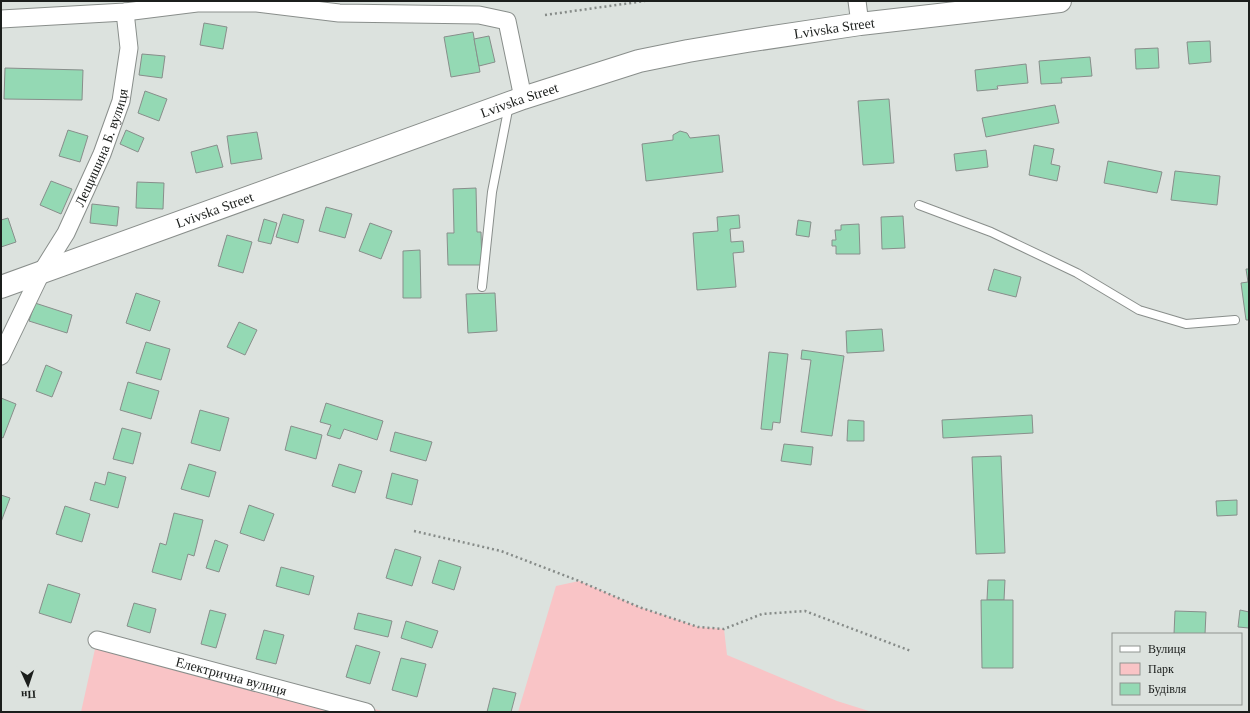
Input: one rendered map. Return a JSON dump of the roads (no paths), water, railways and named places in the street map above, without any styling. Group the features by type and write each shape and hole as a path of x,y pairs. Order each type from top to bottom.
{"main road":[{"name":"Lvivska Street","path":"1,287 516,100 639,61 746,41 860,24 1060,1"}],"street":[{"path":"857,1 860,24"},
{"path":"1,19 125,12 197,3 257,3 339,13 480,8 506,21 516,100"},
{"name":"Лещишина Б. вулиця","path":"1,356 41,273 66,234 102,154 121,102 129,48 125,12"},
{"name":"Електрична вулиця","path":"97,640 366,712"}],"lane":[{"path":"482,287 492,192 516,100"},
{"path":"919,205 999,235 1077,273 1139,310 1186,324 1235,320"}]}
